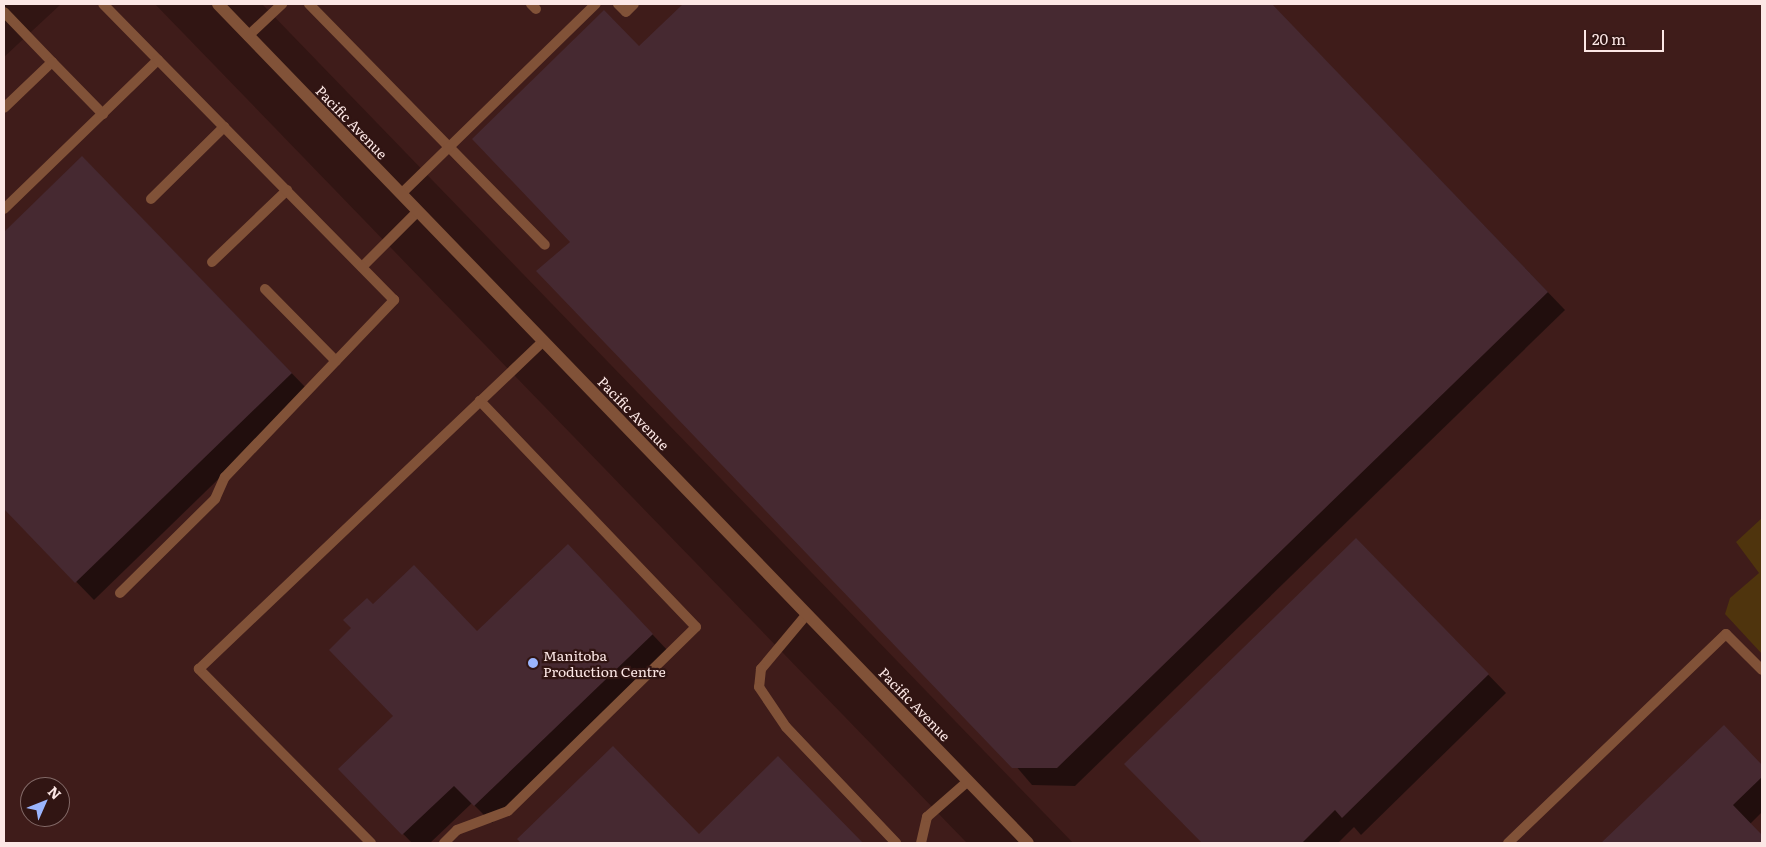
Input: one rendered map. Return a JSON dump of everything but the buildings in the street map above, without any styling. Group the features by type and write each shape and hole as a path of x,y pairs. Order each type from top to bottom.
{"street":[{"name":"Pacific Avenue","path":"218,4 1028,843"}],"lane":[{"path":"103,4 394,300 225,477 215,499 120,593"},
{"path":"248,36 282,4"},
{"path":"309,4 448,150 545,245"},
{"path":"401,194 596,4"},
{"path":"618,4 626,12 634,4"},
{"path":"4,12 103,114"},
{"path":"4,209 158,60"},
{"path":"4,108 52,62"},
{"path":"151,199 224,127"},
{"path":"212,262 287,190"},
{"path":"362,268 418,211"},
{"path":"264,289 336,361"},
{"path":"371,843 199,669 543,341"},
{"path":"444,843 457,830 508,811 696,627 480,401"},
{"path":"807,614 761,669 759,686 786,727 896,843"},
{"path":"1508,843 1726,634 1762,670"},
{"path":"921,843 927,817 968,781"}],"shaded area":[{"path":"61,4 155,4 967,843 4,843 4,57"},
{"path":"262,4 1762,4 1762,843 1073,843"},
{"path":"1762,518 1762,654 1725,614 1730,598 1759,573 1736,542"}],"place":[{"name":"Manitoba Production Centre","path":"533,663"}]}
